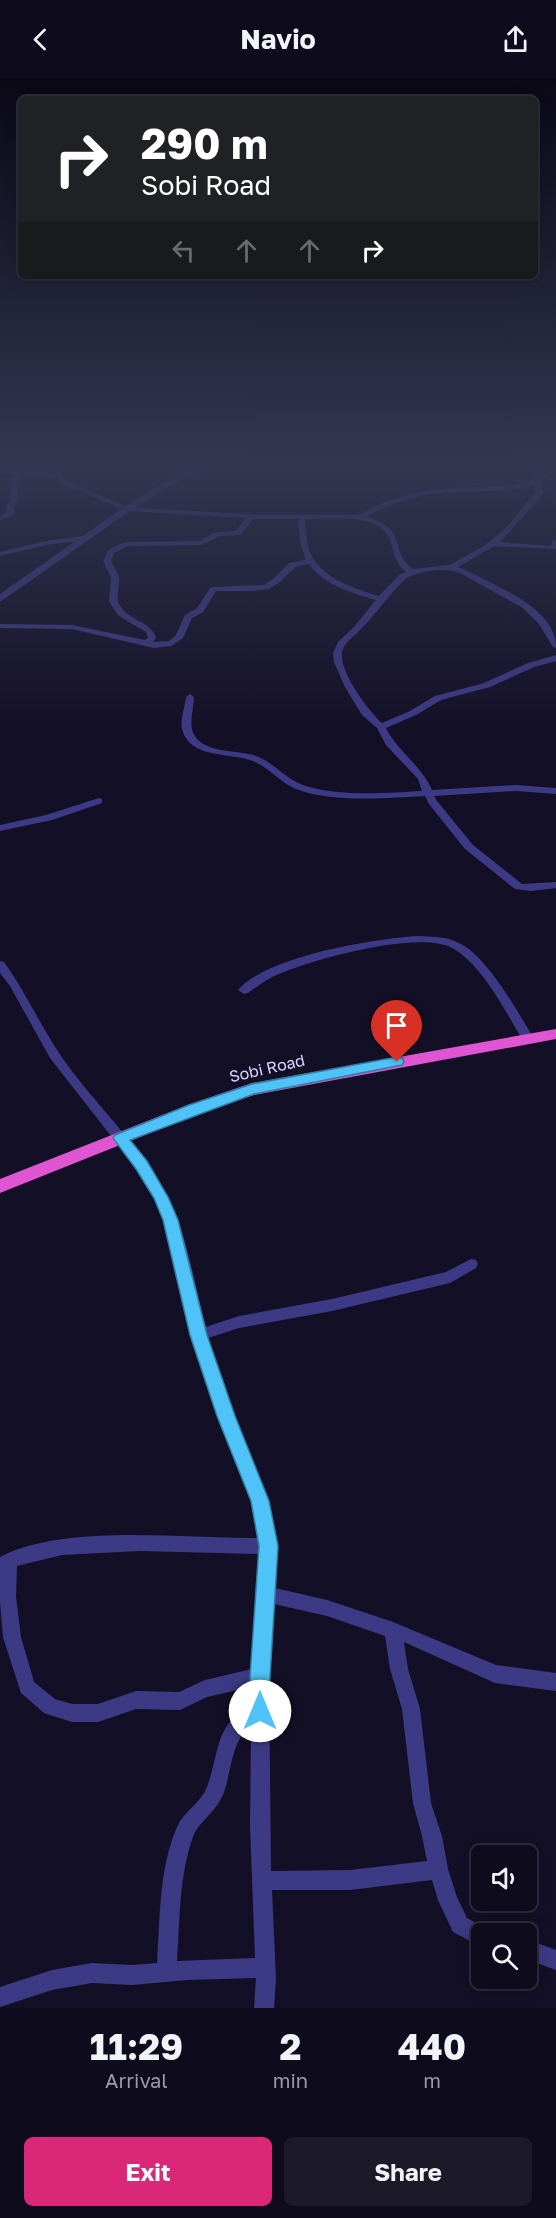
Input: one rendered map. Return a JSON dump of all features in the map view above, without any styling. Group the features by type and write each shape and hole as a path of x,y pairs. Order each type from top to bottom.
{"highway":[{"name":"Sobi Road","path":"0,1186 194,1109 252,1089 556,1034"}],"street":[{"path":"0,599 65,552"},
{"path":"111,552 107,561 115,578 113,601 122,614 150,631 152,638 147,644"},
{"path":"307,552 310,561 331,579 381,598"},
{"path":"397,552 400,564 411,572"},
{"path":"476,552 451,568 411,572 402,577 381,598 357,629 342,642 337,654 338,662 349,687 367,715 381,727 389,743 422,778 432,802 469,847 519,887 556,885"},
{"path":"0,626 72,627 147,644 166,645 180,636 188,617 200,610 214,589 266,587 292,565 310,561"},
{"path":"451,568 514,598 534,612 547,627 556,645"},
{"path":"381,727 413,713 438,698 487,685 531,665 556,658"},
{"path":"190,698 187,729 194,741 205,749 254,758 299,787 328,793 379,796 516,788 556,791"},
{"path":"0,828 48,818 99,801"},
{"path":"244,990 276,971 316,958 421,938 440,940 455,946 473,961 504,1000 528,1039"},
{"path":"0,965 15,985 54,1054 141,1165 161,1197 171,1220 198,1335 226,1416 260,1501 269,1546 260,1677 264,2008"},
{"path":"198,1335 239,1322 332,1305 450,1277 471,1264"},
{"path":"260,1677 205,1689 180,1701 136,1700 98,1713 72,1713 50,1707 27,1687 12,1637 5,1563 60,1547 173,1544 223,1547 269,1546"},
{"path":"266,1594 327,1608 393,1630 495,1674 556,1682"},
{"path":"393,1630 399,1669 411,1708 422,1803 432,1836 438,1869 448,1900 460,1925 471,1931"},
{"path":"166,1972 174,1883 184,1834 191,1820 213,1796 231,1732 239,1721 260,1711"},
{"path":"262,1880 297,1883 407,1875 438,1869"},
{"path":"537,1953 556,1960"},
{"path":"0,1997 52,1980 92,1973 132,1975 265,1968"}],"route":[{"path":"260,1711 260,1677 269,1546 260,1501 249,1468 226,1416 198,1335 171,1220 161,1197 141,1165 120,1138 252,1089 397,1062"}]}
